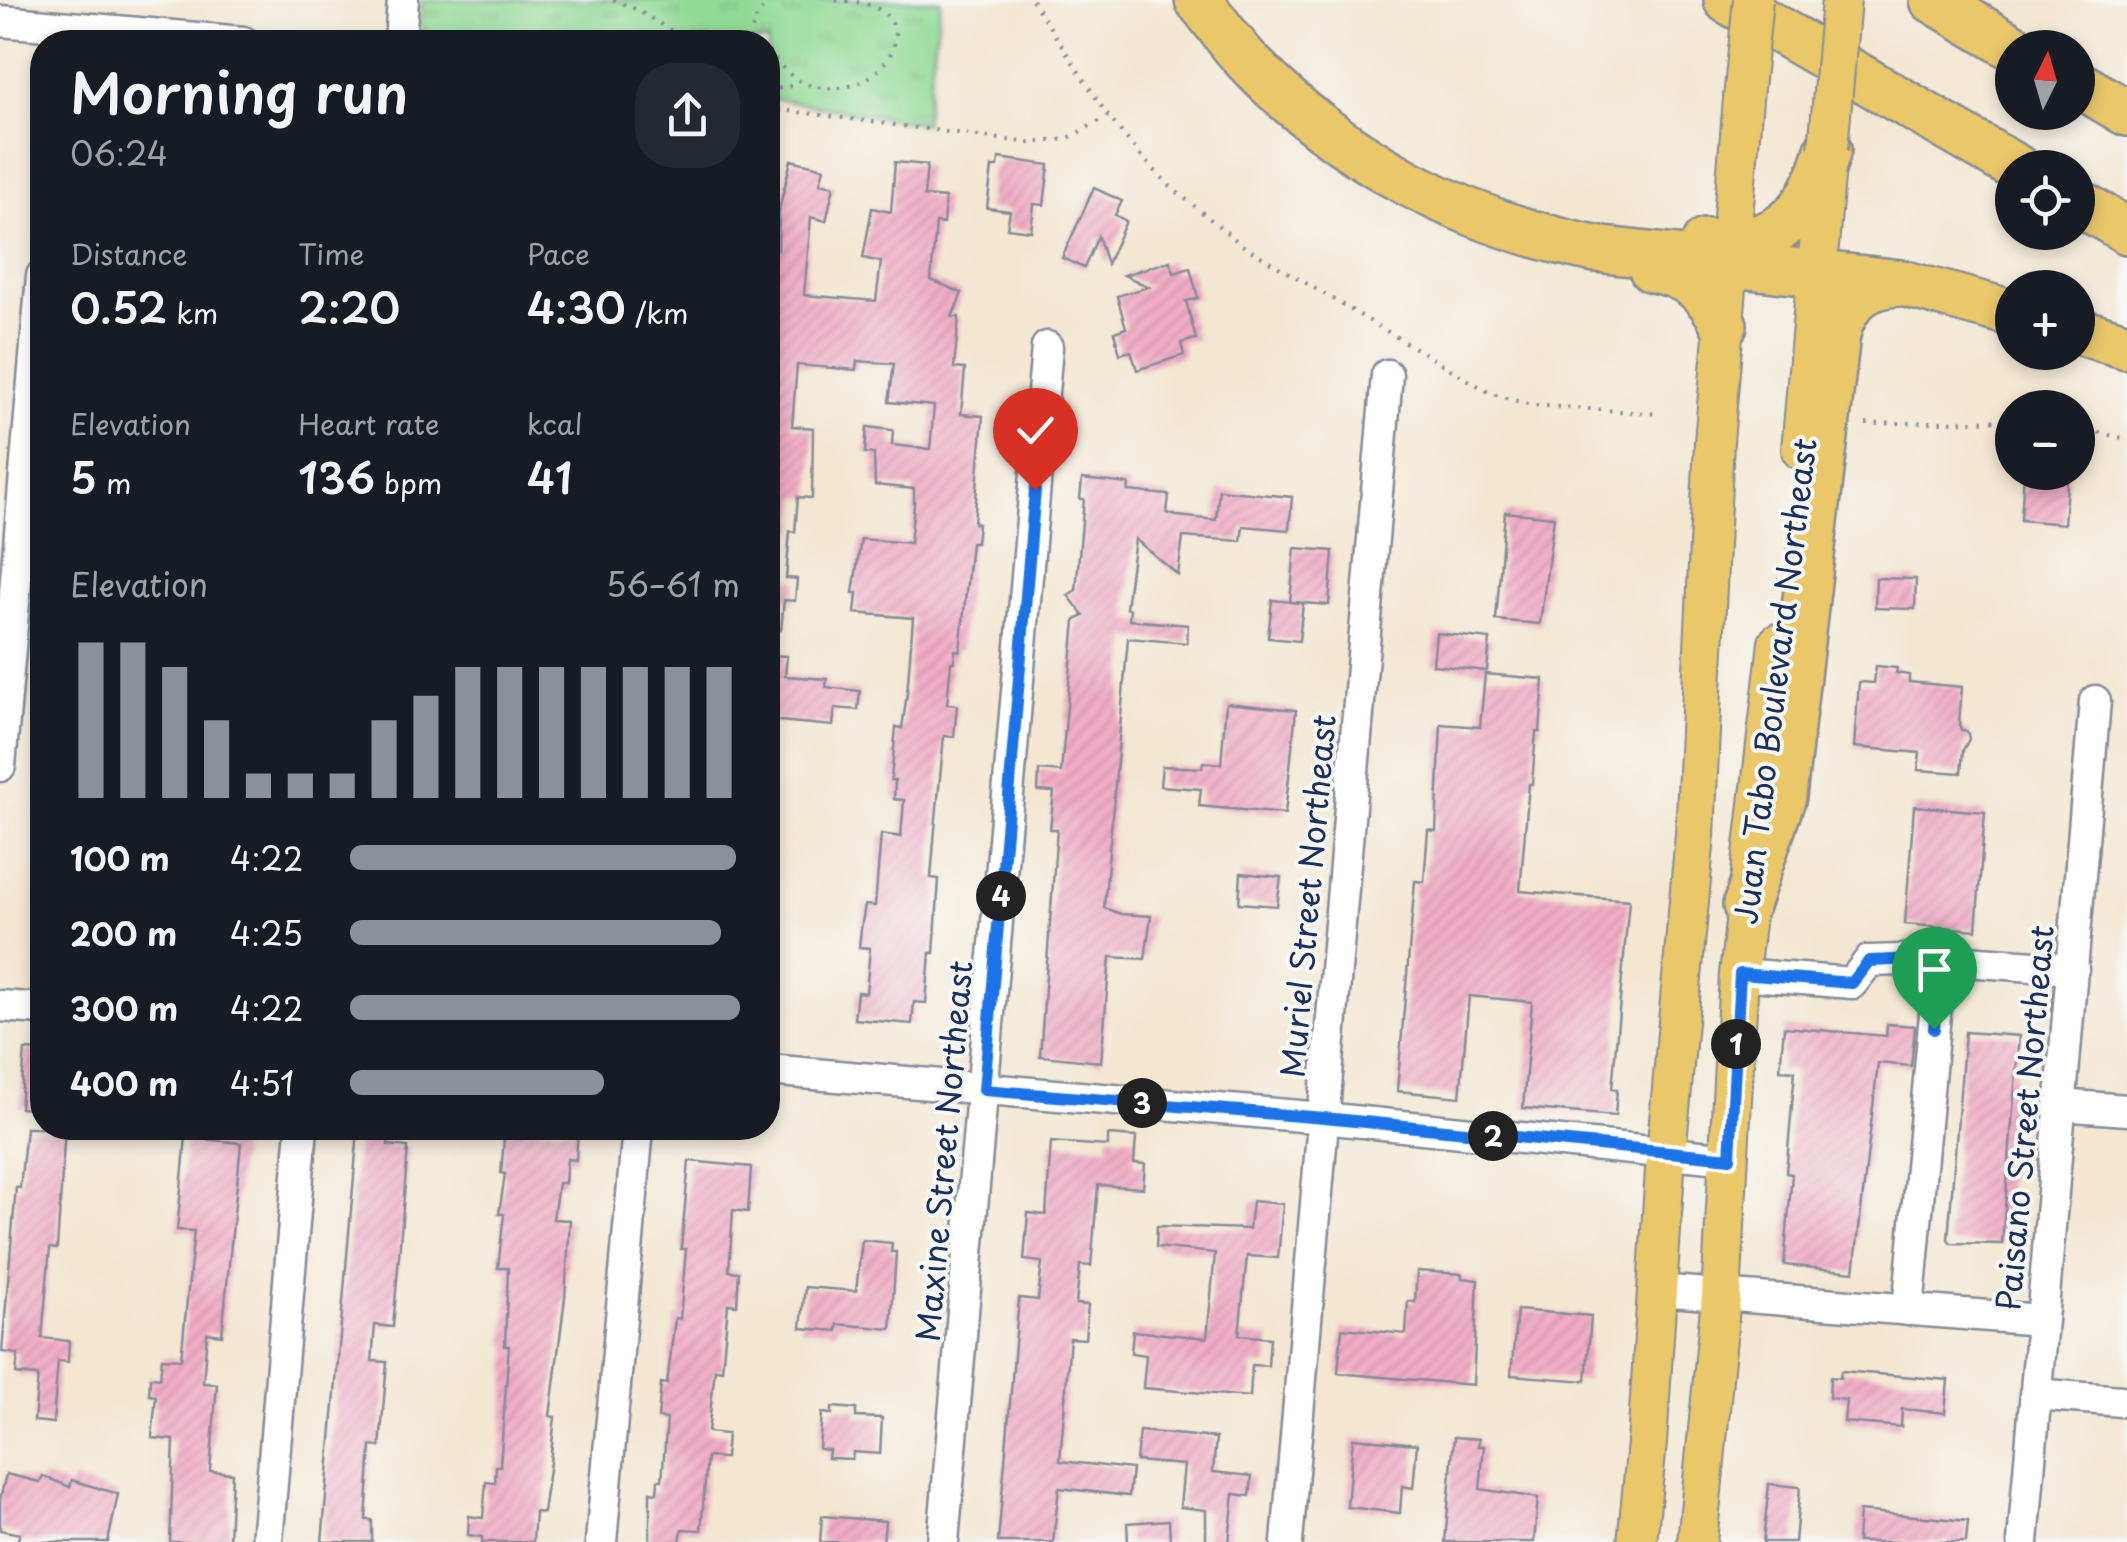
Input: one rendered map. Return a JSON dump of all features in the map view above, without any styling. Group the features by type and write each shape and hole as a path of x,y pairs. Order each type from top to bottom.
{"highway":[{"path":"1198,0 1237,50 1302,112 1381,168 1480,217 1595,249 1730,254 1817,273 1902,283 1995,308"},
{"path":"1726,0 1995,155"},
{"path":"1933,0 1995,37"},
{"path":"2095,94 2127,114"},
{"path":"1302,112 1313,137 1412,200 1524,245 1595,262 1678,275 1706,295 1724,325"},
{"path":"1730,254 1795,217 1816,186 1828,149"},
{"path":"2095,212 2127,231"},
{"path":"1746,906 1783,796 1838,334 1844,313 1856,297 1872,287 1902,283"},
{"path":"2095,336 2127,346"}],"main road":[{"name":"Juan Tabo Boulevard Northeast","path":"1637,1542 1666,1154 1696,834 1714,442 1753,0"},
{"name":"Juan Tabo Boulevard Northeast","path":"1697,1542 1721,1297 1746,906 1805,417 1840,0"}],"street":[{"path":"401,30 403,0"},
{"path":"0,22 131,30"},
{"name":"Maxine Street Northeast","path":"943,1542 1047,347"},
{"name":"Muriel Street Northeast","path":"1288,1542 1387,376"},
{"path":"0,766 30,416"},
{"name":"Paisano Street Northeast","path":"2023,1542 2095,701"},
{"path":"1908,1310 1940,958"},
{"path":"1740,974 1852,983 1869,961 1940,958 2072,968"},
{"path":"0,1006 30,1008"},
{"path":"780,1071 1730,1158"},
{"path":"2060,1105 2127,1110"},
{"path":"267,1542 301,1140"},
{"path":"601,1542 637,1140"},
{"path":"1658,1290 2041,1320"},
{"path":"2035,1394 2121,1401"}],"path":[{"path":"613,0 636,7 667,30"},
{"path":"753,30 765,6 774,0"},
{"path":"780,67 799,81 820,88 850,87 882,68 893,53 894,28 890,20 866,4 832,0"},
{"path":"1032,0 1108,116 1140,156 1242,244 1476,387 1530,405 1660,414"},
{"path":"874,62 882,68"},
{"path":"780,89 799,81"},
{"path":"780,110 1030,143 1067,139 1108,116"},
{"path":"1866,424 1995,420"},
{"path":"2095,432 2127,439"}],"green space":[{"path":"422,0 941,0 924,124 780,100 780,30 424,30 420,22"}],"building":[{"path":"999,158 1049,165 1044,205 1034,204 1031,231 1007,228 1010,211 987,208 992,167 998,167"},
{"path":"791,160 824,168 820,183 834,186 826,221 811,217 804,295 876,301 881,262 863,258 872,208 891,212 895,162 927,165 924,196 945,198 943,224 936,223 931,280 962,293 952,317 959,317 954,368 965,369 961,414 983,416 974,523 978,524 976,543 971,543 960,651 955,650 951,662 947,704 957,705 954,737 944,736 935,829 931,878 939,879 934,953 930,953 926,1003 914,1002 912,1024 854,1019 857,992 866,993 870,948 859,947 865,905 875,906 881,834 901,837 904,800 894,799 895,780 891,780 896,727 902,728 907,694 913,618 855,613 857,593 853,593 861,539 910,543 914,505 914,489 875,485 874,454 865,453 867,427 893,430 892,445 930,449 934,406 889,402 894,364 857,361 856,370 797,365 792,426 813,428 812,498 798,497 786,578 797,579 795,601 784,600 780,630 780,206"},
{"path":"1094,188 1122,201 1115,215 1126,221 1107,264 1098,236 1084,268 1062,258"},
{"path":"1170,261 1174,273 1190,268 1198,298 1186,301 1196,339 1181,343 1184,355 1137,370 1131,351 1120,354 1114,332 1126,328 1117,296 1149,287 1124,275"},
{"path":"1082,479 1129,484 1128,491 1169,495 1167,513 1216,520 1219,490 1292,497 1289,530 1243,526 1241,541 1183,537 1178,575 1135,539 1126,608 1130,609 1129,620 1188,625 1187,643 1128,638 1104,908 1121,914 1151,916 1145,959 1110,957 1101,1062 1040,1056 1057,829 1050,829 1054,792 1038,791 1039,770 1061,772 1075,620 1084,616 1068,595 1076,590 1084,499 1080,499"},
{"path":"2023,490 2067,490 2064,524 2021,520"},
{"path":"1505,512 1554,517 1540,624 1496,620"},
{"path":"1295,548 1333,551 1329,605 1290,602"},
{"path":"1876,578 1916,579 1915,609 1875,608"},
{"path":"1272,600 1303,603 1299,641 1268,638"},
{"path":"1436,633 1490,639 1487,671 1433,665"},
{"path":"780,656 787,656 785,676 827,679 826,687 860,691 858,710 835,708 833,726 780,721"},
{"path":"1876,666 1897,668 1896,673 1909,675 1909,682 1962,687 1959,724 1969,739 1963,750 1961,773 1918,770 1920,753 1854,747 1859,682 1874,683"},
{"path":"1485,674 1544,679 1540,732 1536,732 1529,784 1520,891 1629,900 1612,1089 1617,1089 1615,1116 1523,1108 1532,1002 1469,996 1460,1097 1397,1091 1415,881 1424,882 1428,830 1436,831 1441,724 1480,727"},
{"path":"1226,703 1296,710 1285,814 1199,806 1201,789 1160,786 1162,766 1202,768 1203,762 1221,764"},
{"path":"1914,806 1985,812 1976,930 1905,924"},
{"path":"1241,873 1281,877 1277,906 1239,903"},
{"path":"1887,1024 1915,1026 1911,1066 1878,1063 1854,1272 1784,1265 1792,1174 1786,1173 1795,1071 1780,1070 1784,1027 1886,1036"},
{"path":"1965,1032 2019,1036 2002,1244 1951,1243 1948,1239"},
{"path":"25,1050 30,1050 30,1109 20,1108"},
{"path":"26,1128 30,1128 30,1140 64,1140 57,1249 50,1248 42,1338 69,1341 68,1362 58,1361 53,1423 34,1421 38,1376 16,1374 18,1354 2,1352 16,1187 20,1188"},
{"path":"1108,1135 1136,1137 1134,1163 1145,1164 1143,1188 1098,1185 1091,1266 1080,1265 1076,1304 1088,1305 1085,1339 1070,1338 1060,1461 1132,1469 1129,1496 1059,1488 1053,1542 998,1542 1019,1298 1038,1300 1042,1262 1024,1260 1028,1213 1046,1215 1051,1142 1108,1146"},
{"path":"186,1140 241,1143 222,1335 207,1333 203,1383 217,1384 210,1471 232,1473 229,1542 170,1542 174,1440 152,1438 156,1396 149,1395 150,1377 160,1378 162,1358 181,1359 194,1231 177,1230"},
{"path":"357,1140 388,1140 388,1145 408,1147 393,1327 375,1325 372,1361 387,1362 380,1447 371,1446 366,1520 372,1520 372,1542 322,1542"},
{"path":"504,1140 577,1140 576,1160 567,1159 565,1183 558,1183 553,1219 570,1220 550,1416 555,1417 550,1462 543,1513 535,1512 533,1542 482,1542 482,1537 468,1535 469,1516 483,1518 486,1482 495,1483 496,1466 500,1466 509,1346 505,1346 508,1268 498,1268 504,1214 499,1214 505,1174 501,1173"},
{"path":"689,1161 751,1167 748,1212 733,1210 729,1271 739,1272 737,1305 728,1304 722,1370 715,1369 708,1432 727,1434 725,1458 707,1457 701,1530 682,1529 680,1542 650,1542 650,1492 657,1493 658,1480 662,1480 667,1419 658,1418 661,1383 667,1384 675,1318 680,1319"},
{"path":"1252,1201 1283,1204 1278,1258 1247,1256 1239,1335 1270,1338 1268,1366 1252,1365 1250,1397 1143,1388 1146,1355 1131,1353 1133,1331 1207,1338 1215,1253 1156,1247 1157,1226 1249,1229"},
{"path":"862,1240 892,1243 891,1252 896,1252 891,1329 838,1324 837,1331 801,1328 805,1287 856,1291"},
{"path":"1417,1271 1462,1274 1462,1278 1478,1280 1473,1385 1338,1373 1342,1328 1406,1334 1408,1301 1415,1302"},
{"path":"1517,1310 1591,1316 1586,1381 1511,1375"},
{"path":"1841,1371 1948,1380 1945,1413 1902,1409 1901,1427 1844,1422 1846,1400 1829,1398 1830,1377 1840,1378"},
{"path":"832,1407 856,1409 856,1417 882,1418 880,1454 853,1452 852,1459 828,1458 829,1450 819,1449 822,1413 832,1414"},
{"path":"1139,1431 1216,1438 1213,1472 1252,1476 1250,1496 1234,1494 1229,1542 1206,1542 1206,1510 1180,1507 1184,1465 1136,1461"},
{"path":"1454,1437 1479,1439 1478,1446 1484,1446 1480,1489 1538,1498 1534,1542 1445,1542"},
{"path":"1353,1438 1417,1444 1413,1488 1402,1486 1400,1513 1347,1507"},
{"path":"6,1474 40,1482 43,1476 70,1487 72,1480 118,1494 108,1542 17,1542 20,1534 0,1530 0,1500"},
{"path":"1769,1484 1800,1487 1795,1542 1763,1542"},
{"path":"1859,1511 1968,1521 1966,1542 1857,1542"},
{"path":"822,1516 885,1521 883,1542 820,1542"},
{"path":"1169,1520 1170,1542 1128,1542 1127,1523"}],"route":[{"path":"1035,490 984,1090 1730,1158 1740,974 1852,983 1869,961 1940,958 1934,1029"}]}
